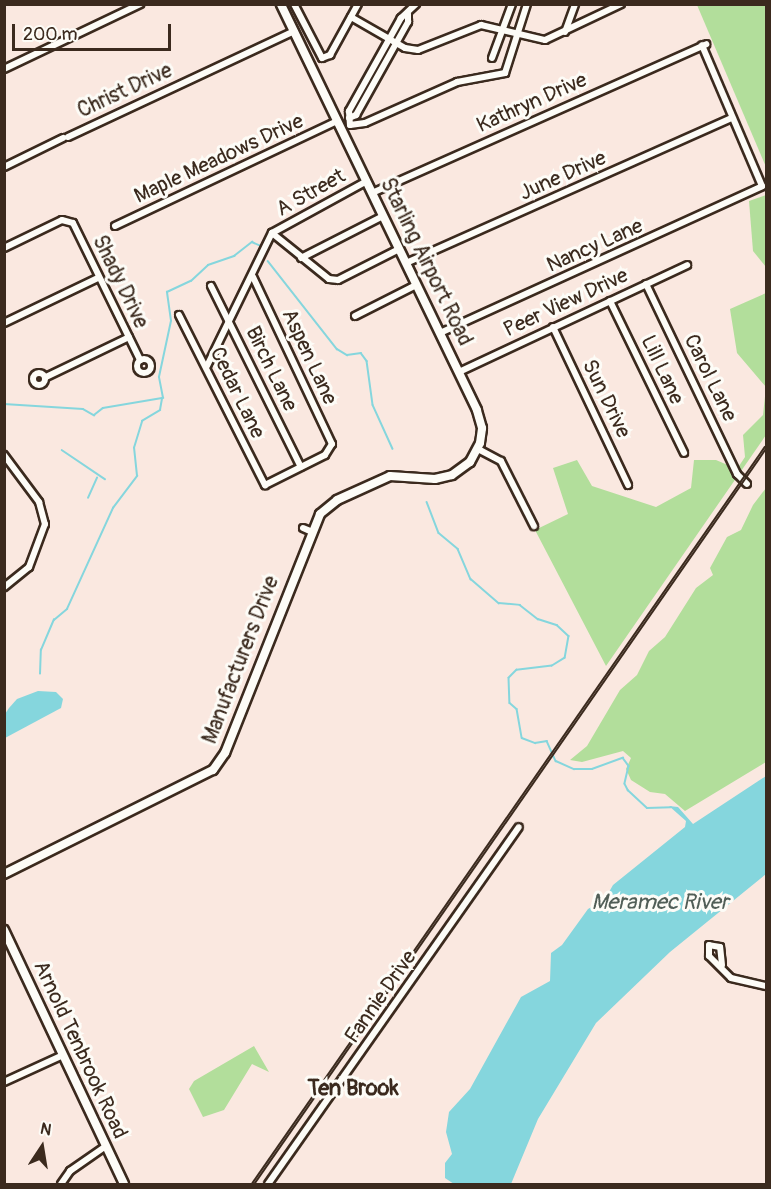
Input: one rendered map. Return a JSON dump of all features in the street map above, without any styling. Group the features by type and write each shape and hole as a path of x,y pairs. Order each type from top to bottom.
{"street":[{"path":"4,69 140,4"},
{"name":"Starling Airport Road","path":"281,4 343,122 372,193 480,418 478,449"},
{"path":"294,4 322,58 330,55 358,4"},
{"path":"343,122 401,18 408,14 416,4"},
{"path":"492,58 512,4"},
{"path":"343,122 360,125 451,84 502,74 509,67 516,35 527,4"},
{"path":"565,32 575,4"},
{"path":"351,17 396,43 418,50 477,26 541,40 565,32 621,4"},
{"path":"343,122 356,115 408,22 408,14"},
{"name":"Christ Drive","path":"4,167 294,31"},
{"name":"Kathryn Drive","path":"372,193 704,44 732,118"},
{"name":"Nancy Lane","path":"440,333 762,186 732,118"},
{"name":"June Drive","path":"406,263 732,118"},
{"name":"Maple Meadows Drive","path":"115,226 343,122"},
{"name":"A Street","path":"272,233 367,181"},
{"path":"301,258 383,216"},
{"name":"Shady Drive","path":"4,248 68,221 76,228 98,278 140,360"},
{"path":"207,366 253,277 272,233 329,279 338,280 399,249"},
{"name":"Peer View Drive","path":"459,372 687,265"},
{"name":"Aspen Lane","path":"253,277 332,444 330,450 301,467"},
{"path":"4,323 98,278"},
{"name":"Carol Lane","path":"646,284 737,474 747,484"},
{"path":"355,316 416,285"},
{"name":"Birch Lane","path":"212,286 301,467"},
{"name":"Lill Lane","path":"610,301 684,453"},
{"name":"Cedar Lane","path":"179,315 207,366 265,485 301,467"},
{"name":"Sun Drive","path":"553,327 628,485"},
{"path":"45,377 129,337"},
{"path":"478,449 501,461 534,526"},
{"name":"Manufacturers Drive","path":"4,874 215,768 225,753 306,530 322,511 337,500 394,475 450,476 466,465 478,449"},
{"path":"4,455 39,502 45,520 42,538 29,567 4,587"},
{"name":"Fannie Drive","path":"268,1185 519,827"},
{"name":"Arnold Tenbrook Road","path":"4,930 124,1185"},
{"path":"722,965 738,982 766,986"},
{"path":"4,1082 63,1055"},
{"path":"61,1185 70,1171 106,1146"}],"green space":[{"path":"697,5 766,5 766,167"},
{"path":"766,195 766,267 753,251 749,201"},
{"path":"766,293 766,387 737,353 730,309"},
{"path":"766,387 766,435 606,666 535,530 568,514 553,468 577,460 592,486 656,507 691,488 694,460 716,460 737,469 745,457 743,435 763,415"},
{"path":"766,488 766,762 685,811 665,794 650,792 631,780 626,769 631,758 623,751 582,762 570,760 587,746 620,690 637,675 649,651 665,637 696,588 713,575 710,568 727,537 741,530 753,505"},
{"path":"254,1046 269,1072 252,1064 224,1110 203,1117 189,1089 194,1081"}],"water":[{"path":"38,691 56,692 63,699 61,708 5,738 5,714 9,708 17,699"},
{"name":"Meramec River","path":"766,776 766,874 670,952 596,1023 538,1119 511,1184 454,1184 445,1178 445,1163 452,1154 446,1132 449,1112 470,1089 521,997 550,981 551,953 562,945 588,909 605,899 613,885 685,827 686,821 669,806 678,807 693,824"}],"waterway":[{"path":"4,404 83,409 94,415 103,408 163,398 159,377 171,321 167,292 191,281 208,265 234,256 252,242 259,245"},
{"path":"268,261 337,349 347,355 361,353 367,361 373,405 393,449"},
{"path":"40,674 41,650 54,620 67,609 113,508 137,476 134,448 142,421 160,410 162,399"},
{"path":"62,450 105,479"},
{"path":"88,498 97,478"},
{"path":"427,502 439,533 458,549 471,579 499,603 520,605 538,619 557,625 569,636 565,658 552,666 517,670 509,678 510,703 517,709 522,738 535,743 547,741 556,761 574,769 592,769 623,758 629,766 625,784 628,790 647,808 671,807"}],"railway":[{"path":"253,1184 766,447"}],"district":[{"name":"Ten Brook","path":"353,1089"}]}
